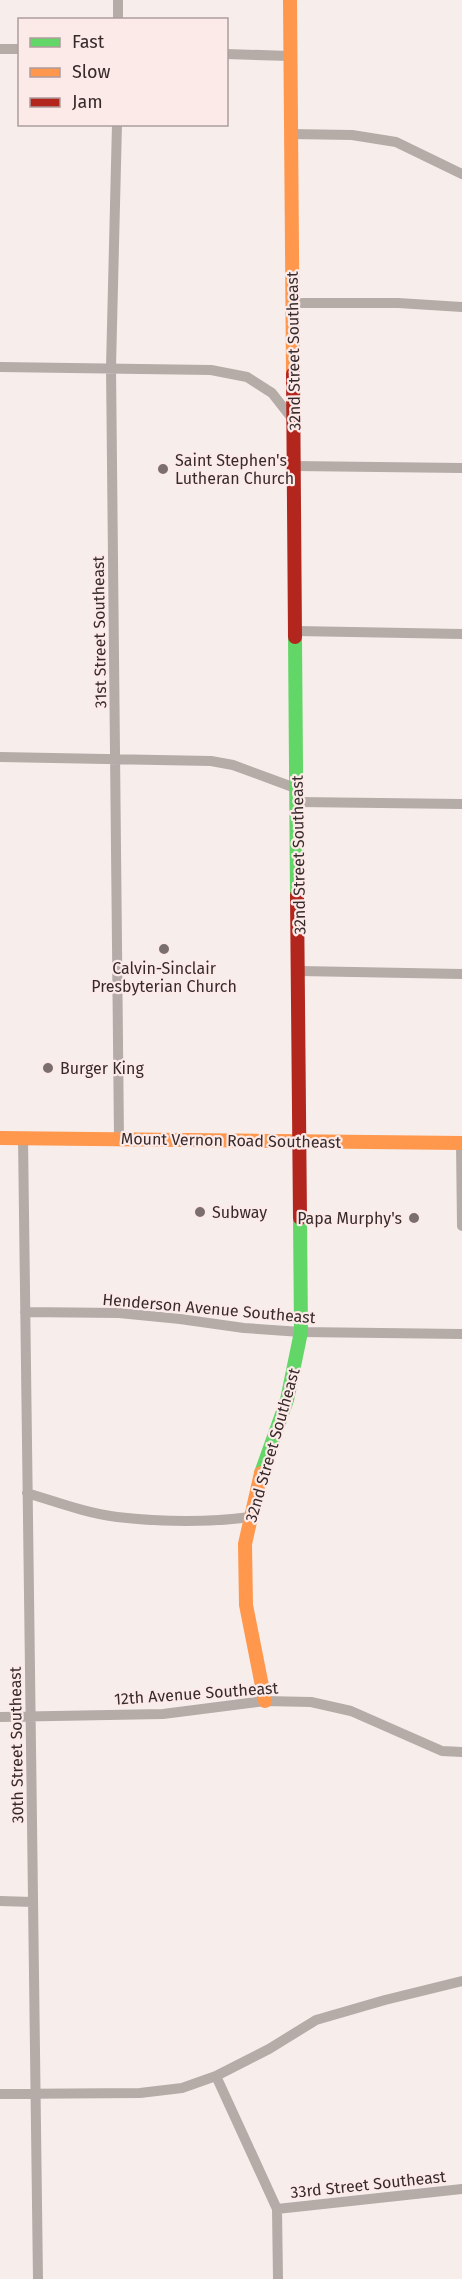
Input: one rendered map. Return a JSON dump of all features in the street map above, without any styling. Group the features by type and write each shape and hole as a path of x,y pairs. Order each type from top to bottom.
{"street":[{"path":"118,0 118,18"},
{"name":"32nd Street Southeast","path":"265,1701 246,1605 245,1544 261,1473 287,1400 302,1332 290,0"},
{"path":"0,49 18,49"},
{"path":"228,54 291,56"},
{"name":"31st Street Southeast","path":"117,126 111,367 118,1138"},
{"path":"291,134 351,135 396,142 462,174"},
{"path":"292,303 398,303 462,307"},
{"path":"0,367 211,370 247,376 272,393 294,421"},
{"path":"294,466 462,468"},
{"path":"296,631 462,634"},
{"path":"0,757 211,761 233,765 298,795 462,804"},
{"path":"299,971 462,974"},
{"name":"Mount Vernon Road Southeast","path":"0,1138 461,1143"},
{"name":"30th Street Southeast","path":"23,1138 38,2279"},
{"path":"461,1143 462,1226"},
{"name":"Henderson Avenue Southeast","path":"25,1312 119,1313 244,1328 302,1332 462,1334"},
{"path":"27,1493 82,1510 116,1516 193,1521 250,1517"},
{"name":"12th Avenue Southeast","path":"0,1717 163,1714 265,1701 311,1702 351,1711 442,1751 462,1752"},
{"path":"0,1901 33,1902"},
{"path":"0,2094 140,2093 182,2088 216,2076 269,2049 316,2020 462,1981"},
{"path":"216,2076 277,2209 278,2279"},
{"name":"33rd Street Southeast","path":"277,2209 462,2189"}],"traffic: fast":[{"path":"295,637 297,895"},
{"path":"261,1473 287,1400 301,1332 300,1218"}],"traffic: slow":[{"path":"290,0 293,374"},
{"path":"0,1138 462,1143"},
{"path":"261,1473 245,1544 246,1605 265,1701"}],"traffic: jam":[{"path":"293,374 295,637"},
{"path":"297,895 300,1218"}],"place":[{"name":"Saint Stephen's Lutheran Church","path":"163,469"},
{"name":"Calvin-Sinclair Presbyterian Church","path":"164,949"},
{"name":"Burger King","path":"48,1068"},
{"name":"Subway","path":"200,1212"},
{"name":"Papa Murphy's","path":"414,1218"}]}
